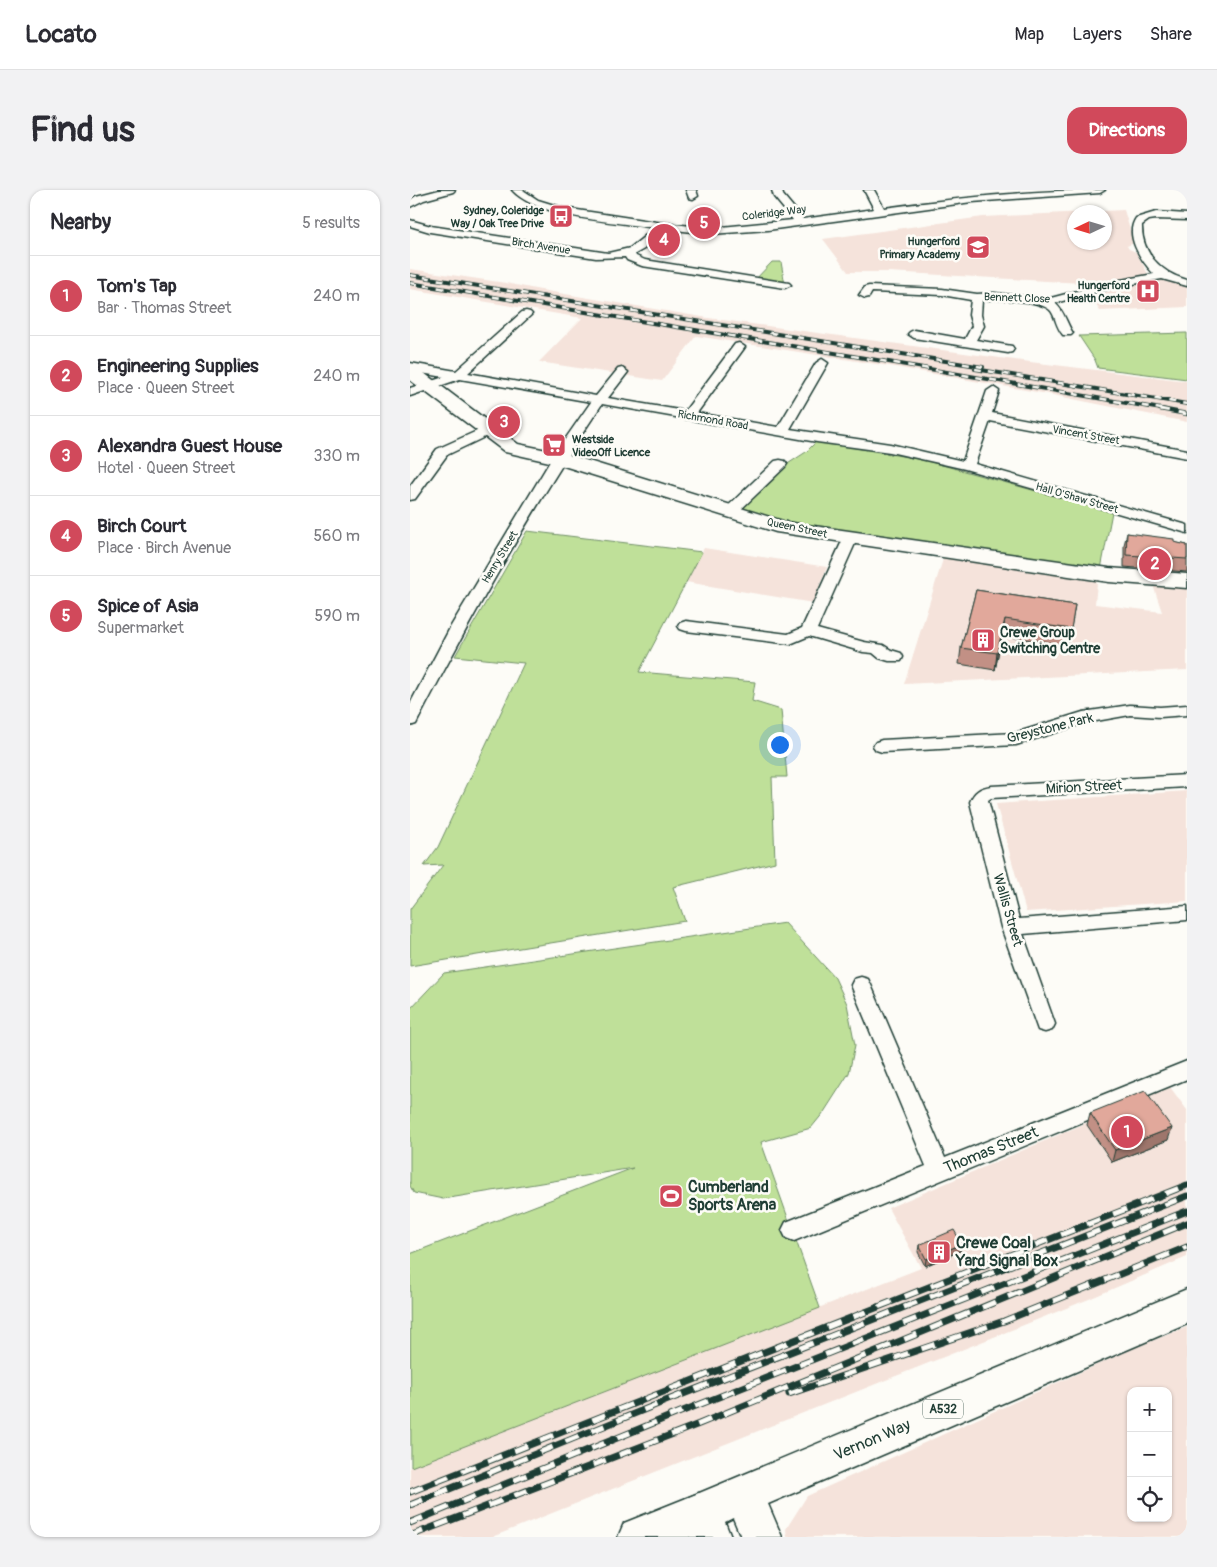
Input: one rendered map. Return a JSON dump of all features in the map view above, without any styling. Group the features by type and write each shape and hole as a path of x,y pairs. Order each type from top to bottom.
{"street":[{"path":"410,204 420,198 450,190"},
{"name":"Coleridge Way","path":"517,190 534,202 562,211 694,230 727,231 972,199 1095,190"},
{"path":"777,190 778,194 800,222"},
{"path":"869,190 880,211"},
{"path":"965,190 972,199"},
{"path":"1187,217 1155,216 1143,219 1136,224 1142,247 1154,269 1162,276 1187,283"},
{"name":"Birch Avenue","path":"410,222 430,229 596,255 615,256 630,254"},
{"path":"663,226 630,254 631,258 642,263 786,285"},
{"name":"Bennett Close","path":"864,291 942,292 977,297 994,296 1047,302 1115,284 1162,276"},
{"path":"969,342 978,326 975,315 977,297"},
{"path":"1047,302 1057,311 1062,327 1067,333"},
{"path":"458,376 526,314"},
{"path":"914,334 1008,349"},
{"path":"689,415 738,346"},
{"path":"782,432 822,363"},
{"name":"Richmond Road","path":"410,367 782,432 890,448 968,466"},
{"name":"Queen Street","path":"410,371 420,388 488,430 512,448 559,458 783,528 1109,575 1187,581"},
{"name":"Henry Street","path":"410,720 459,626 559,458 599,400 622,372"},
{"name":"Richmond Road","path":"420,388 458,376"},
{"path":"968,466 994,391"},
{"name":"Vincent Street","path":"986,416 1187,454"},
{"path":"412,489 442,452 488,430"},
{"path":"731,511 780,464"},
{"name":"Hall O'Shaw Street","path":"968,466 1187,529"},
{"path":"808,631 850,539"},
{"path":"686,626 790,639 808,631 862,647 877,648 885,654 895,657"},
{"name":"Greystone Park","path":"882,746 1016,739 1083,718 1111,713 1130,710 1160,712 1187,710"},
{"name":"Mirion Street","path":"982,794 1187,781"},
{"name":"Wallis Street","path":"982,794 979,802 1011,927 1045,1024"},
{"path":"1011,927 1187,914"},
{"path":"862,985 939,1171"},
{"name":"Thomas Street","path":"794,1230 1187,1070"},
{"name":"Vernon Way","path":"638,1537 705,1525 743,1494 1187,1306"},
{"path":"743,1494 762,1537"}],"shaded area":[{"name":"Hungerford Primary Academy","path":"1124,210 1134,243 1127,246 1136,252 1148,274 1100,284 889,272 848,272 823,239 983,217 1067,212 1067,250 1112,250 1112,211"},
{"path":"410,269 506,283 708,318 1030,362 1187,381 1187,422 1048,394 889,366 696,336 662,381 539,362 582,318 410,289"},
{"name":"Hungerford Health Centre","path":"1162,280 1187,286 1187,307 1100,311 1090,296 1131,285"},
{"path":"704,548 827,567 813,603 686,582"},
{"path":"944,556 1092,577 1097,583 1095,604 1162,612 1153,585 1187,586 1187,670 904,684"},
{"path":"1187,791 1187,901 1026,912 996,804"},
{"path":"1170,1087 1187,1110 1187,1257 1089,1299 492,1537 410,1537 410,1467 921,1268 888,1208"},
{"path":"1187,1327 1187,1537 787,1537 786,1529 807,1496 1132,1349"}],"green space":[{"path":"772,262 781,262 785,285 754,281"},
{"path":"1187,333 1187,379 1098,368 1095,360 1079,336"},
{"path":"817,441 924,460 1112,512 1101,569 786,524 737,507 780,469 806,452"},
{"path":"527,531 702,552 639,672 755,682 752,701 781,710 787,777 772,777 775,862 673,887 685,921 410,966 410,909 443,865 424,866 438,847 524,663 455,656"},
{"name":"Cumberland Sports Arena","path":"785,923 835,978 847,1004 855,1045 849,1073 824,1112 811,1128 761,1142 820,1308 411,1467 410,1254 633,1168 443,1199 414,1193 410,1186 410,1009 444,973"}],"building":[{"path":"1127,533 1174,539 1174,542 1187,545 1187,559 1126,555"},
{"path":"976,590 1075,605 1071,629 1005,619 997,653 961,648"},
{"path":"1145,1091 1172,1128 1115,1150 1090,1113"},
{"path":"954,1230 962,1244 926,1259 919,1245"}],"railway":[{"path":"410,275 983,367"},
{"path":"410,283 1167,410"},
{"path":"975,369 1187,404"},
{"path":"1160,409 1187,414"},
{"path":"410,1492 1187,1185"},
{"path":"410,1505 668,1400 1187,1196"},
{"path":"410,1523 673,1415 1187,1211"},
{"path":"410,1536 699,1424 1187,1223"},
{"path":"789,1394 1004,1321 1187,1247"}],"place":[{"name":"Sydney, Coleridge Way / Oak Tree Drive","path":"561,216"},
{"name":"Spice of Asia","path":"704,223"},
{"name":"Birch Court","path":"664,240"},
{"name":"Hungerford Primary Academy","path":"978,247"},
{"name":"Hungerford Health Centre","path":"1148,291"},
{"name":"Alexandra Guest House","path":"504,422"},
{"name":"Westside VideoOff Licence","path":"554,445"},
{"name":"Engineering Supplies","path":"1155,564"},
{"name":"Crewe Group Switching Centre","path":"983,640"},
{"name":"Tom's Tap","path":"1127,1132"},
{"name":"Cumberland Sports Arena","path":"671,1196"},
{"name":"Crewe Coal Yard Signal Box","path":"939,1252"}]}
